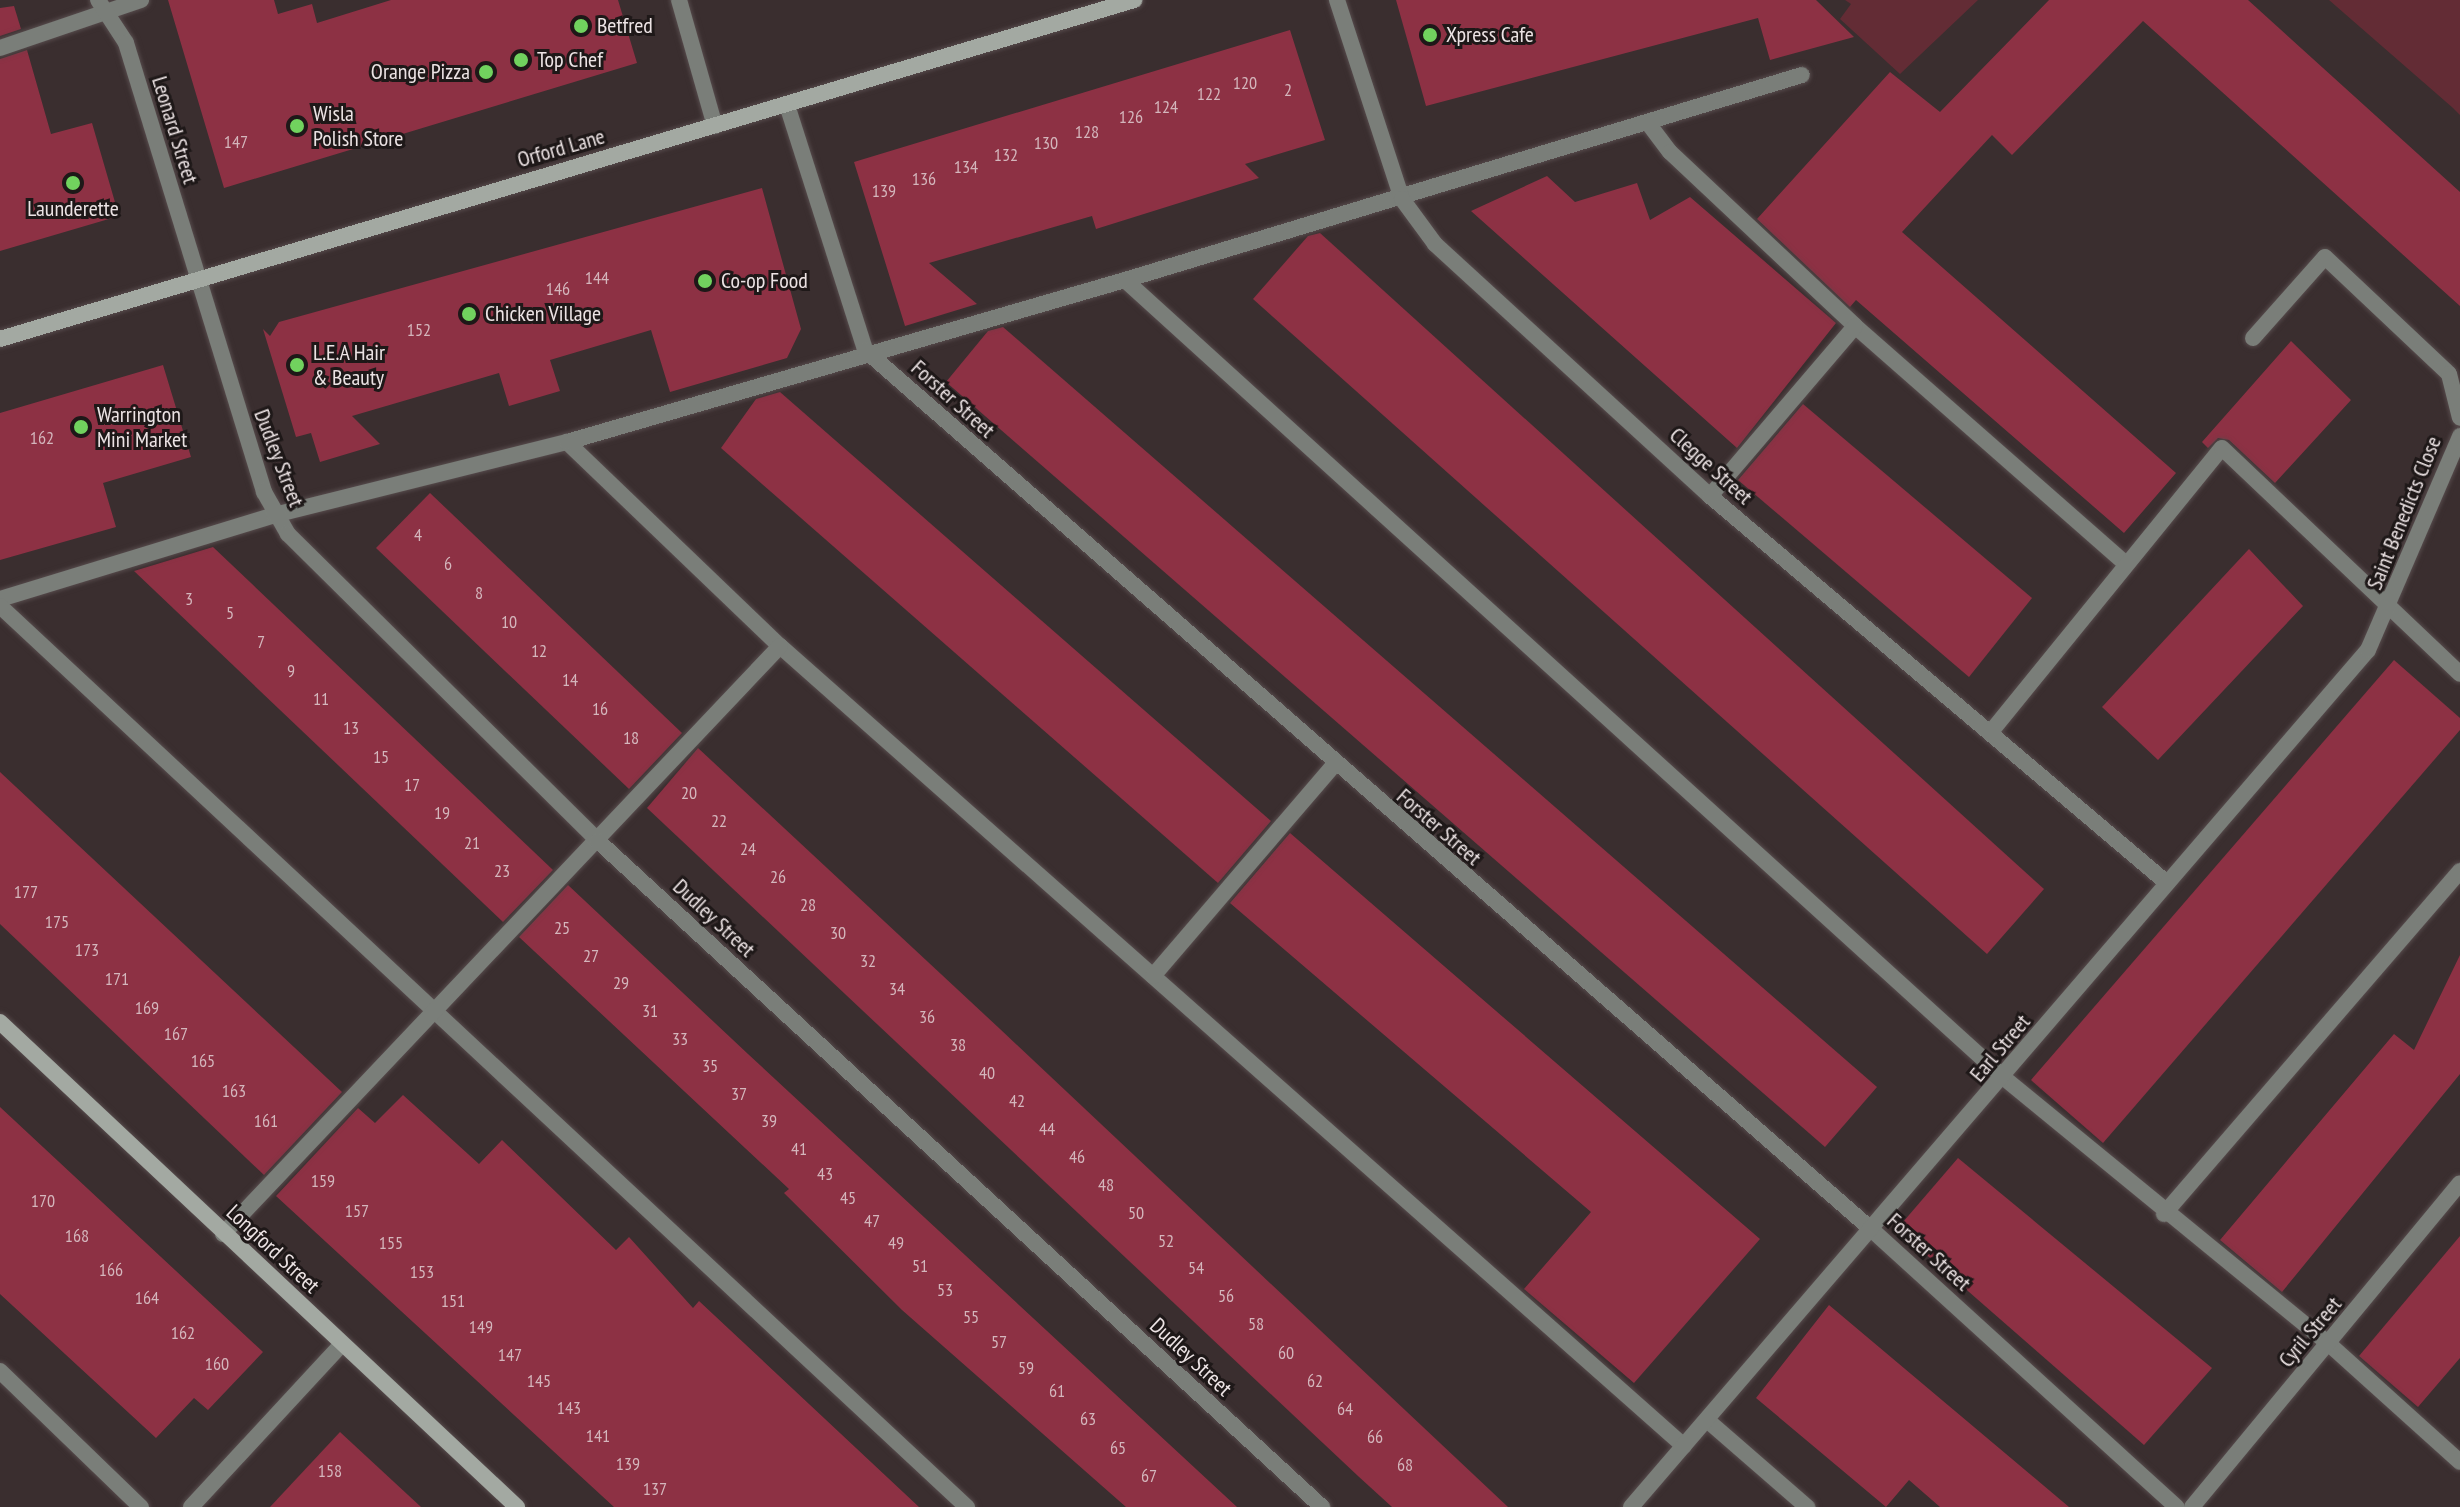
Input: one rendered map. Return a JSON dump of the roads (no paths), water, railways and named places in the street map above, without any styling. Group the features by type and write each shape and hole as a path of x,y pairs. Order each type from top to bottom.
{"street":[{"path":"0,48 104,6 141,0"},
{"path":"679,0 715,126"},
{"name":"Orford Lane","path":"0,339 1134,0"},
{"name":"Clegge Street","path":"1337,0 1402,199 1435,244 1710,496 2167,883"},
{"name":"Leonard Street","path":"104,6 126,43 196,279"},
{"path":"0,599 274,515 567,442 865,350 1125,280 1402,199 1802,75"},
{"path":"787,105 865,350"},
{"path":"1648,123 1670,152 1855,326 2126,564"},
{"name":"Saint Benedicts Close","path":"2253,338 2325,257 2449,374 2460,418"},
{"name":"Dudley Street","path":"196,279 274,515 598,841 1322,1507"},
{"path":"1125,280 2004,1078 2164,1214 2329,1344 2460,1462"},
{"path":"1710,496 1855,326"},
{"name":"Forster Street","path":"865,350 1334,765 1871,1229 2177,1507"},
{"name":"Saint Benedicts Close","path":"2389,608 2460,436"},
{"path":"567,442 780,646 1684,1446"},
{"path":"1990,733 2222,448 2460,674"},
{"path":"0,606 967,1507"},
{"name":"Earl Street","path":"1631,1507 2004,1078 2368,650 2389,608"},
{"path":"223,1234 780,646"},
{"path":"1153,976 1334,765"},
{"path":"2164,1214 2460,871"},
{"name":"Longford Street","path":"0,1022 517,1507"},
{"name":"Cyril Street","path":"2192,1507 2460,1183"},
{"path":"191,1507 342,1344"},
{"path":"0,1371 141,1507"},
{"path":"1707,1420 1807,1507"}],"place":[{"name":"Betfred","path":"581,26"},
{"name":"Xpress Cafe","path":"1430,35"},
{"name":"Top Chef","path":"521,60"},
{"name":"Orange Pizza","path":"486,72"},
{"name":"Wisla Polish Store","path":"297,126"},
{"name":"Launderette","path":"73,183"},
{"name":"Co-op Food","path":"705,281"},
{"name":"Chicken Village","path":"469,314"},
{"name":"L.E.A Hair & Beauty","path":"297,365"},
{"name":"Warrington Mini Market","path":"81,427"}]}
